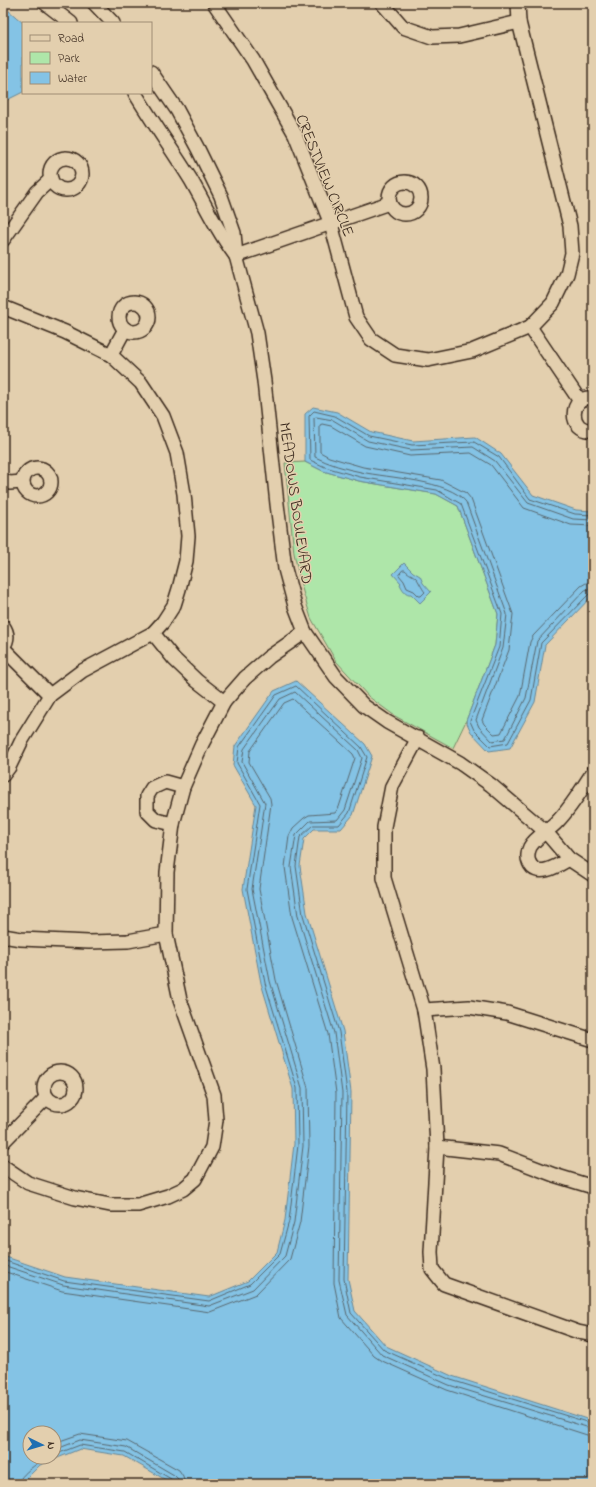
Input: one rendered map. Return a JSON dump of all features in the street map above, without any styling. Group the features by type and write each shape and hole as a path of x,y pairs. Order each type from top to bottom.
{"street":[{"path":"94,3 112,22"},
{"name":"CRESTVIEW CIRCLE","path":"214,3 253,60 295,134 331,224 356,317 370,339 395,355 428,360 472,351 530,327 553,303 567,274 572,253 570,226 519,22 518,3"},
{"path":"382,3 403,27 432,38 459,36 519,22"},
{"path":"49,4 70,22"},
{"name":"MEADOWS BOULEVARD","path":"152,73 177,110 221,196 234,233 236,256 259,347 285,569 295,606 305,632 336,677 364,706 387,722 418,738 460,763 491,785 545,831 569,859 593,875"},
{"name":"MEADOWS BOULEVARD","path":"136,94 208,209 223,240 236,256"},
{"path":"3,240 37,192 51,179"},
{"path":"236,256 389,203"},
{"path":"3,307 65,332 111,355 141,383 163,416 177,454 184,494 188,536 186,561 174,604 164,622 153,633 82,671 50,695 22,740 9,767 3,775"},
{"path":"530,327 587,399 575,409 575,419 581,427 593,430"},
{"path":"111,355 125,329"},
{"path":"3,481 10,483 22,482"},
{"path":"3,626 7,634 7,639 3,648 50,695"},
{"path":"3,1166 28,1183 75,1198 110,1205 138,1205 168,1196 183,1189 195,1179 212,1147 216,1120 214,1095 180,1000 166,934 167,872 173,824 183,787 202,744 224,702 245,678 269,657 305,632"},
{"path":"153,633 174,659 197,681 224,702"},
{"path":"418,738 392,786 384,827 384,878 424,1010 433,1070 437,1147 431,1252 432,1269 444,1284 578,1332 593,1335"},
{"path":"569,859 548,870 539,870 532,867 529,862 528,854 530,847 568,810 593,772"},
{"path":"173,824 156,820 147,811 147,796 152,788 165,782 183,787"},
{"path":"3,936 21,939 89,942 128,941 166,934"},
{"path":"424,1010 469,1007 507,1013 593,1040"},
{"path":"3,1142 46,1098"},
{"path":"437,1147 499,1154 554,1175 593,1187"}],"green space":[{"path":"305,462 323,471 359,481 436,494 458,506 498,614 495,645 466,721 453,748 395,716 369,697 336,661 311,618 301,585 294,553 285,463"}],"water":[{"path":"3,9 8,10 22,22 22,92 3,102"},
{"path":"313,407 337,412 371,432 413,441 475,437 501,454 533,495 576,510 593,511 593,595 545,645 535,702 510,748 489,751 471,732 466,721 495,645 498,614 458,506 436,494 359,481 323,471 305,462 305,414"},
{"path":"404,563 413,572 420,576 423,583 431,592 420,603 411,594 407,594 404,591 400,584 401,583 393,574"},
{"path":"296,681 365,744 372,756 353,815 341,829 314,829 304,839 300,866 307,913 343,1031 351,1092 348,1279 355,1311 386,1346 452,1376 593,1421 593,1484 173,1484 124,1456 80,1449 62,1456 62,1425 22,1425 22,1465 40,1465 21,1484 3,1484 3,1256 65,1277 209,1297 248,1281 277,1252 285,1220 294,1144 293,1089 261,983 243,889 256,805 233,765 235,746 274,691"}]}
